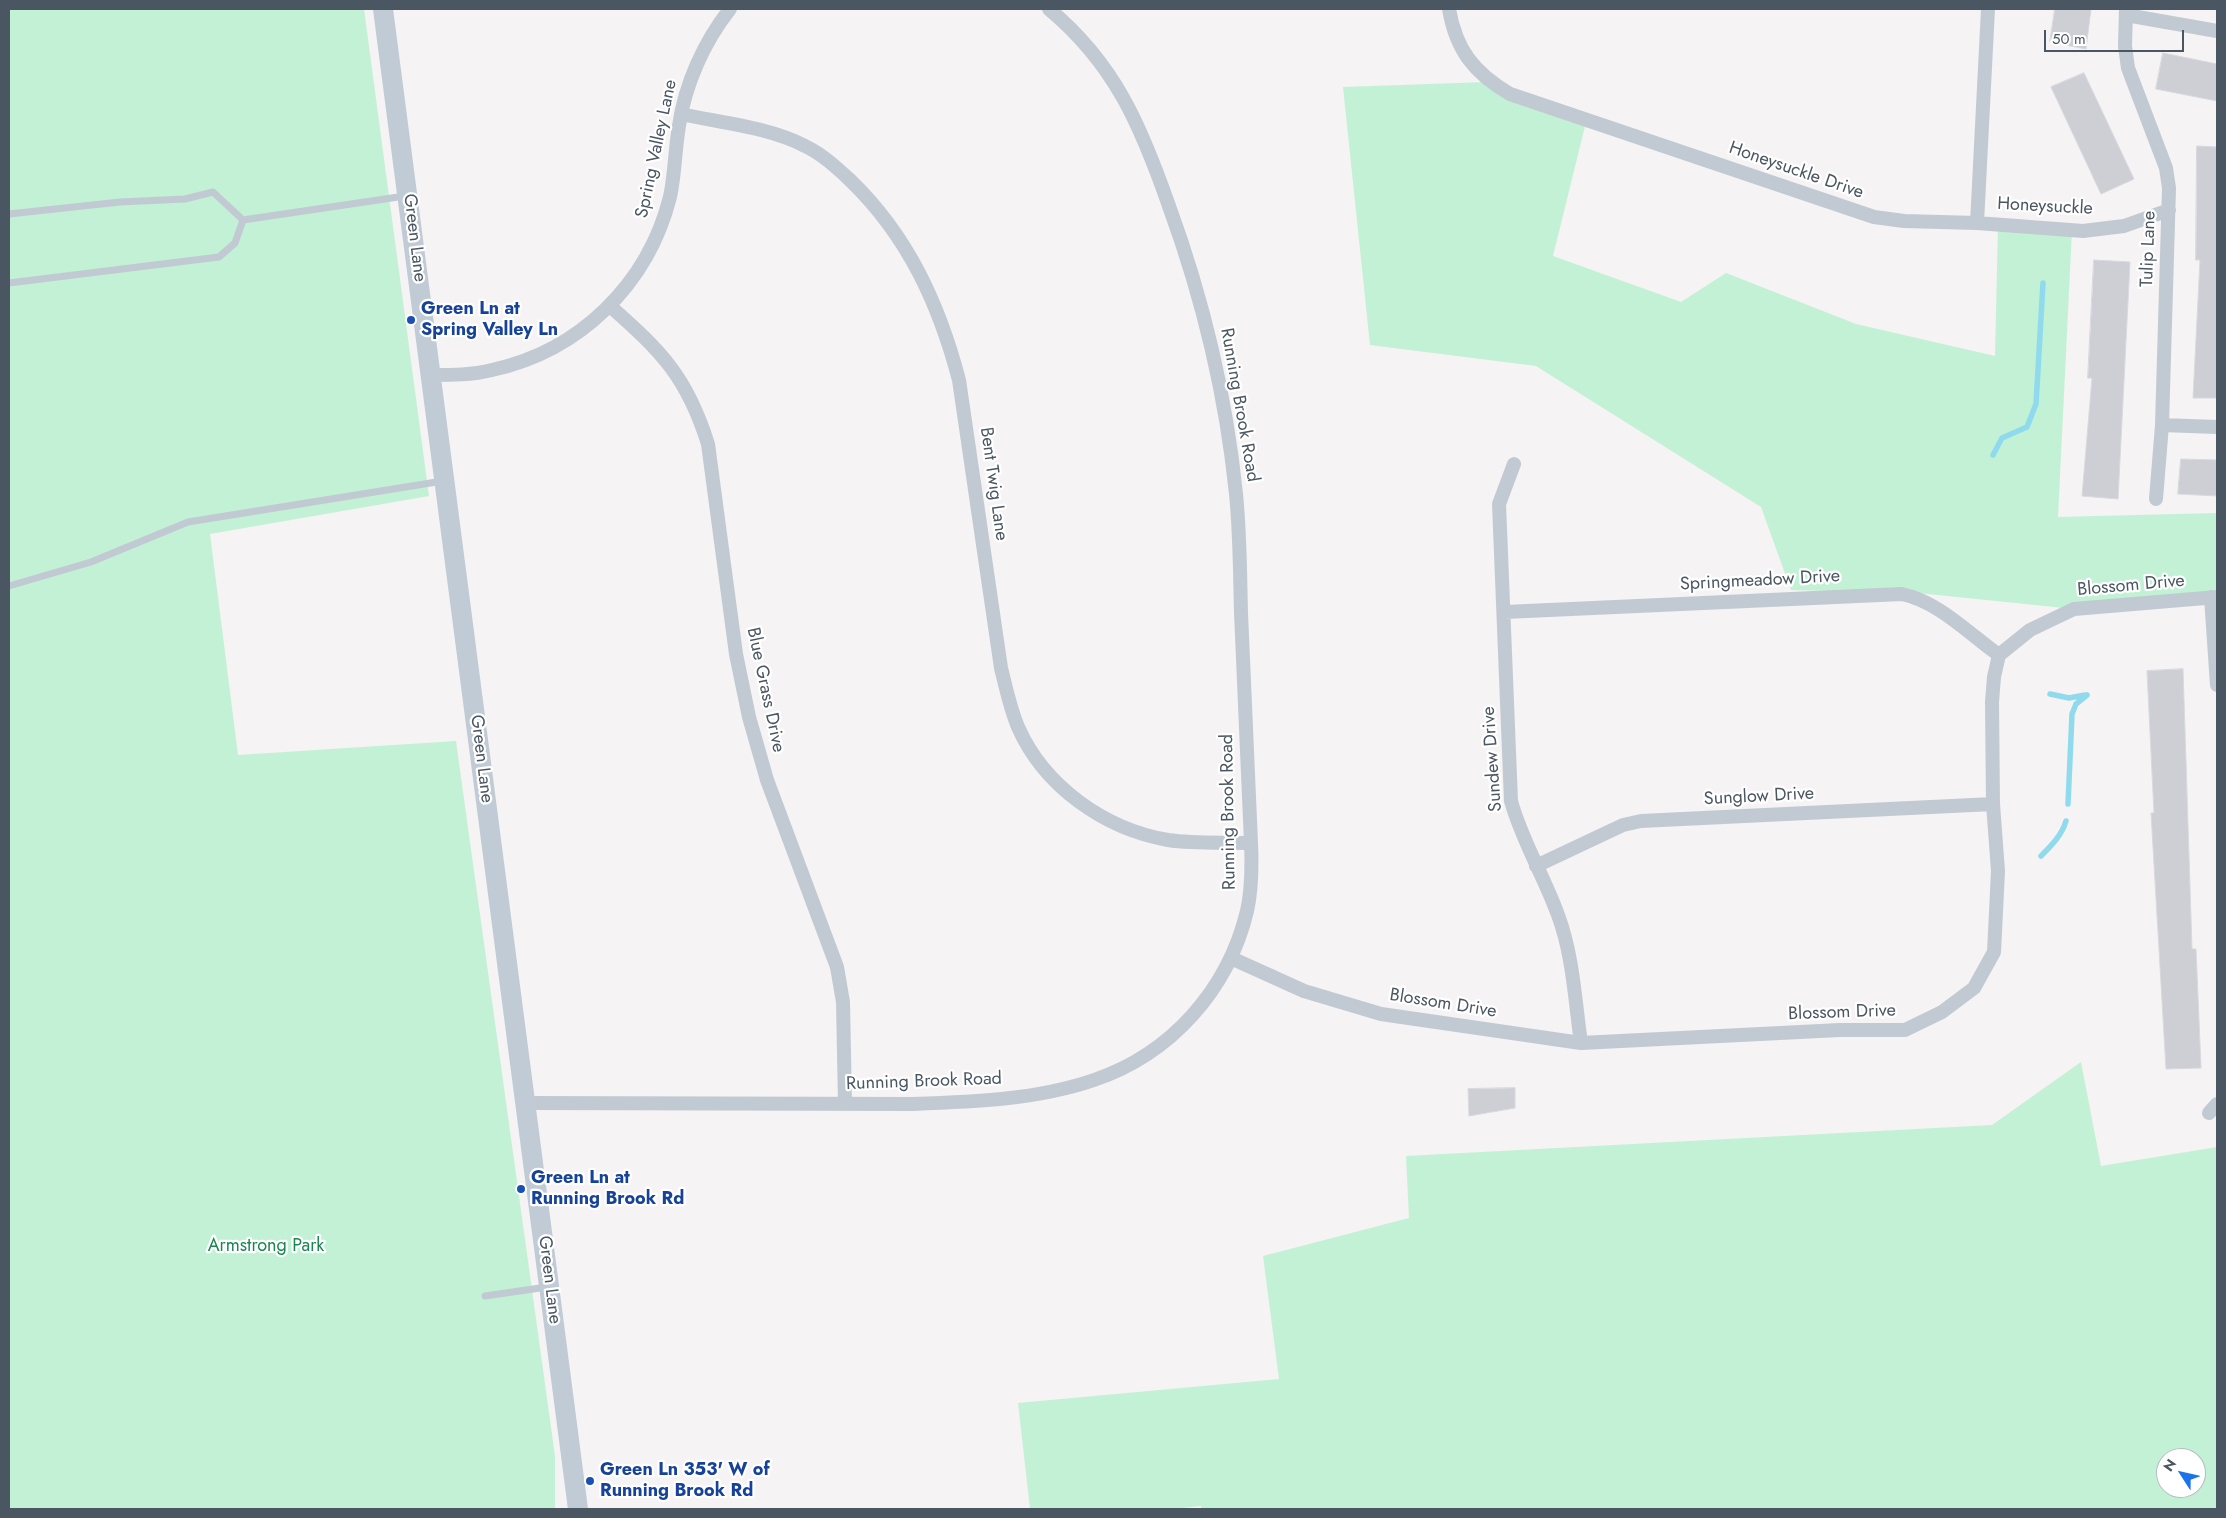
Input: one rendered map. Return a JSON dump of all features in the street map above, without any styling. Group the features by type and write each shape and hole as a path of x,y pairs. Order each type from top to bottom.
{"street":[{"name":"Green Lane","path":"383,9 578,1509"},
{"name":"Spring Valley Lane","path":"432,375 492,371 552,350 610,306 630,283 647,256 661,227 670,196 681,114 690,81 705,47 730,9"},
{"name":"Running Brook Road","path":"526,1103 845,1104 963,1102 1014,1097 1094,1080 1127,1066 1155,1050 1180,1030 1207,999 1231,958 1247,910 1252,878 1252,843 1236,497 1223,403 1205,320 1181,237 1134,117 1117,85 1094,52 1070,26 1049,9"},
{"name":"Honeysuckle Drive","path":"1448,9 1453,31 1462,52 1475,69 1492,84 1510,94 1874,217 1904,221 1977,223"},
{"path":"1977,223 1988,9"},
{"path":"2126,12 2217,31"},
{"name":"Tulip Lane","path":"2126,12 2125,46 2128,68 2166,168 2169,210 2162,425 2156,499"},
{"name":"Bent Twig Lane","path":"681,114 782,135 807,146 832,163 860,190 887,222 914,263 936,308 948,340 959,380 1008,699 1019,728 1036,758 1056,782 1080,803 1106,820 1138,833 1169,840 1252,843"},
{"name":"Honeysuckle","path":"1977,223 2083,231 2124,226 2169,210"},
{"name":"Blue Grass Drive","path":"610,306 657,349 683,383 698,412 708,444 736,654 749,717 767,780 837,967 843,1002 845,1104"},
{"path":"2162,425 2217,428"},
{"name":"Sundew Drive","path":"1514,464 1498,504 1505,612 1511,801 1517,824 1558,914 1566,941 1582,1044"},
{"name":"Springmeadow Drive","path":"1505,612 1902,594 1918,597 1932,605 1999,655"},
{"path":"2214,597 2217,685"},
{"name":"Blossom Drive","path":"1231,958 1304,991 1381,1014 1582,1044 1840,1030 1905,1030 1942,1012 1974,988 1994,952 1998,871 1993,804 1992,702 1994,677 1999,655 2030,630 2074,609 2214,597"},
{"name":"Sunglow Drive","path":"1536,866 1623,825 1641,821 1993,804"}],"lane":[{"path":"9,214 120,202 185,199 213,192 243,220"},
{"path":"243,220 408,195"},
{"path":"9,283 219,257 235,243 243,220"},
{"path":"9,586 91,562 188,522 445,481"},
{"path":"485,1296 550,1286"}],"green space":[{"name":"Armstrong Park","path":"9,9 364,9 429,496 210,534 238,755 456,741 555,1456 555,1509 9,1509"},
{"path":"1487,82 1585,126 1553,256 1681,302 1726,273 1856,324 1995,356 1998,226 2072,230 2058,517 2217,513 2217,594 2074,609 1918,593 1791,590 1761,507 1536,366 1370,345 1343,87"},
{"path":"2081,1062 2101,1166 2217,1147 2217,1509 1201,1509 1201,1506 1172,1509 1030,1509 1018,1403 1279,1379 1263,1256 1409,1218 1406,1156 1992,1125"}],"building":[{"path":"2055,9 2091,9 2086,49 2050,42"},
{"path":"2163,53 2217,64 2217,101 2156,89"},
{"path":"2084,73 2134,179 2101,194 2051,87"},
{"path":"2197,146 2217,147 2217,398 2193,398 2200,260 2196,260"},
{"path":"2094,260 2130,262 2118,499 2082,496 2092,378 2088,378"},
{"path":"2181,459 2217,460 2217,496 2178,494"},
{"path":"2183,669 2192,949 2196,949 2201,1068 2166,1069 2151,813 2154,813 2147,671"},
{"path":"1515,1088 1515,1108 1469,1116 1468,1089"}],"waterway":[{"path":"1993,455 2002,438 2027,427 2036,404 2043,283"},
{"path":"2050,694 2069,698 2085,695"},
{"path":"2068,804 2072,714 2076,704 2087,695"},
{"path":"2041,856 2059,836 2066,821"}],"place":[{"name":"Green Ln at Spring Valley Ln","path":"411,320"},
{"name":"Green Ln at Running Brook Rd","path":"521,1189"},
{"name":"Green Ln 353' W of Running Brook Rd","path":"590,1481"}]}
